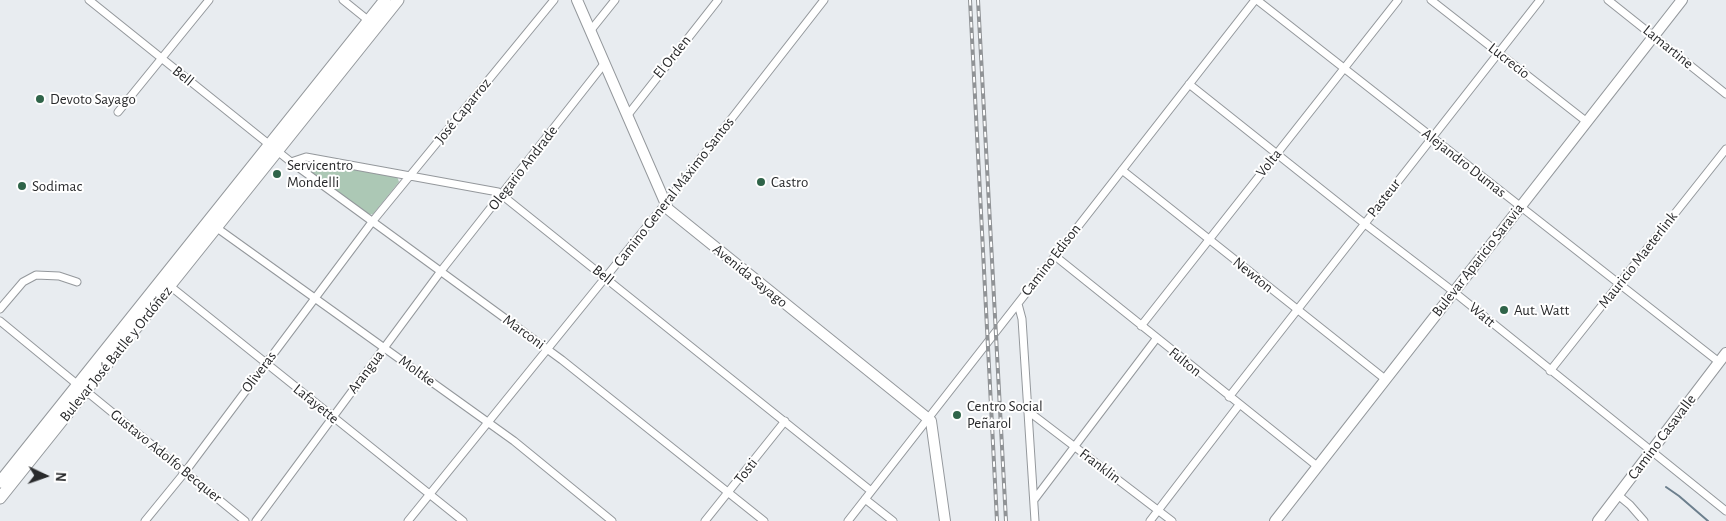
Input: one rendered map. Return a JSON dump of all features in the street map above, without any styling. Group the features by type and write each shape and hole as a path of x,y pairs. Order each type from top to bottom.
{"main road":[{"name":"Bulevar José Batlle y Ordóñez","path":"274,148 385,0"},
{"name":"Bulevar José Batlle y Ordóñez","path":"0,498 82,388 227,206 398,0"},
{"name":"Bulevar José Batlle y Ordóñez","path":"0,482 170,286 217,228 227,206"}],"street":[{"name":"Bell","path":"89,0 274,148"},
{"path":"118,112 209,0"},
{"path":"343,0 369,20"},
{"name":"José Caparroz","path":"372,222 554,0"},
{"name":"Avenida Sayago","path":"577,0 665,204 672,212 928,419"},
{"path":"591,30 614,0"},
{"name":"El Orden","path":"627,116 718,0"},
{"name":"Camino General Máximo Santos","path":"408,521 549,350 824,0"},
{"name":"Alejandro Dumas","path":"1256,0 1618,285 1719,362"},
{"name":"Camino Edison","path":"848,521 1256,0"},
{"name":"Volta","path":"1141,326 1398,0"},
{"name":"Lucrecio","path":"1431,0 1587,122"},
{"name":"Pasteur","path":"1229,397 1540,0"},
{"name":"Lamartine","path":"1608,0 1726,94"},
{"name":"Bulevar Aparicio Saravia","path":"1275,521 1682,0"},
{"name":"Olegario Andrade","path":"442,271 604,64"},
{"name":"Watt","path":"1189,84 1454,292 1550,371 1726,510"},
{"name":"Marconi","path":"274,148 372,222 549,350 764,521"},
{"name":"Mauricio Maeterlink","path":"1550,371 1726,149"},
{"name":"Bell","path":"292,162 306,157 493,190 502,195 872,490"},
{"name":"Newton","path":"1122,170 1297,311 1385,379"},
{"name":"Oliveras","path":"145,521 185,472 372,222"},
{"name":"Moltke","path":"217,228 489,423 612,521"},
{"name":"Fulton","path":"1054,256 1317,466"},
{"name":"Arangua","path":"256,521 442,271"},
{"path":"0,310 23,282 32,276 41,274 60,276 77,282"},
{"name":"Lafayette","path":"170,286 463,521"},
{"path":"1018,304 1022,319 1035,521"},
{"name":"Gustavo Adolfo Becquer","path":"0,321 245,521"},
{"path":"1034,500 1156,338"},
{"name":"Camino Casavalle","path":"1598,521 1726,353"},
{"path":"1150,521 1239,405"},
{"name":"Franklin","path":"1028,411 1172,521"},
{"path":"928,419 932,424 945,521"},
{"name":"Tosti","path":"706,521 785,421"},
{"path":"1618,495 1644,521"},
{"path":"865,499 893,521"}],"green space":[{"path":"317,162 397,176 399,182 373,214 368,215 312,174 311,166"}],"waterway":[{"path":"1666,487 1708,521"}],"railway":[{"path":"970,0 997,521"},
{"path":"978,0 1006,521"}],"place":[{"name":"Devoto Sayago","path":"40,99"},
{"name":"Servicentro Mondelli","path":"277,174"},
{"name":"Castro","path":"761,182"},
{"name":"Sodimac","path":"22,186"},
{"name":"Aut. Watt","path":"1504,310"},
{"name":"Centro Social Peñarol","path":"957,415"}]}
